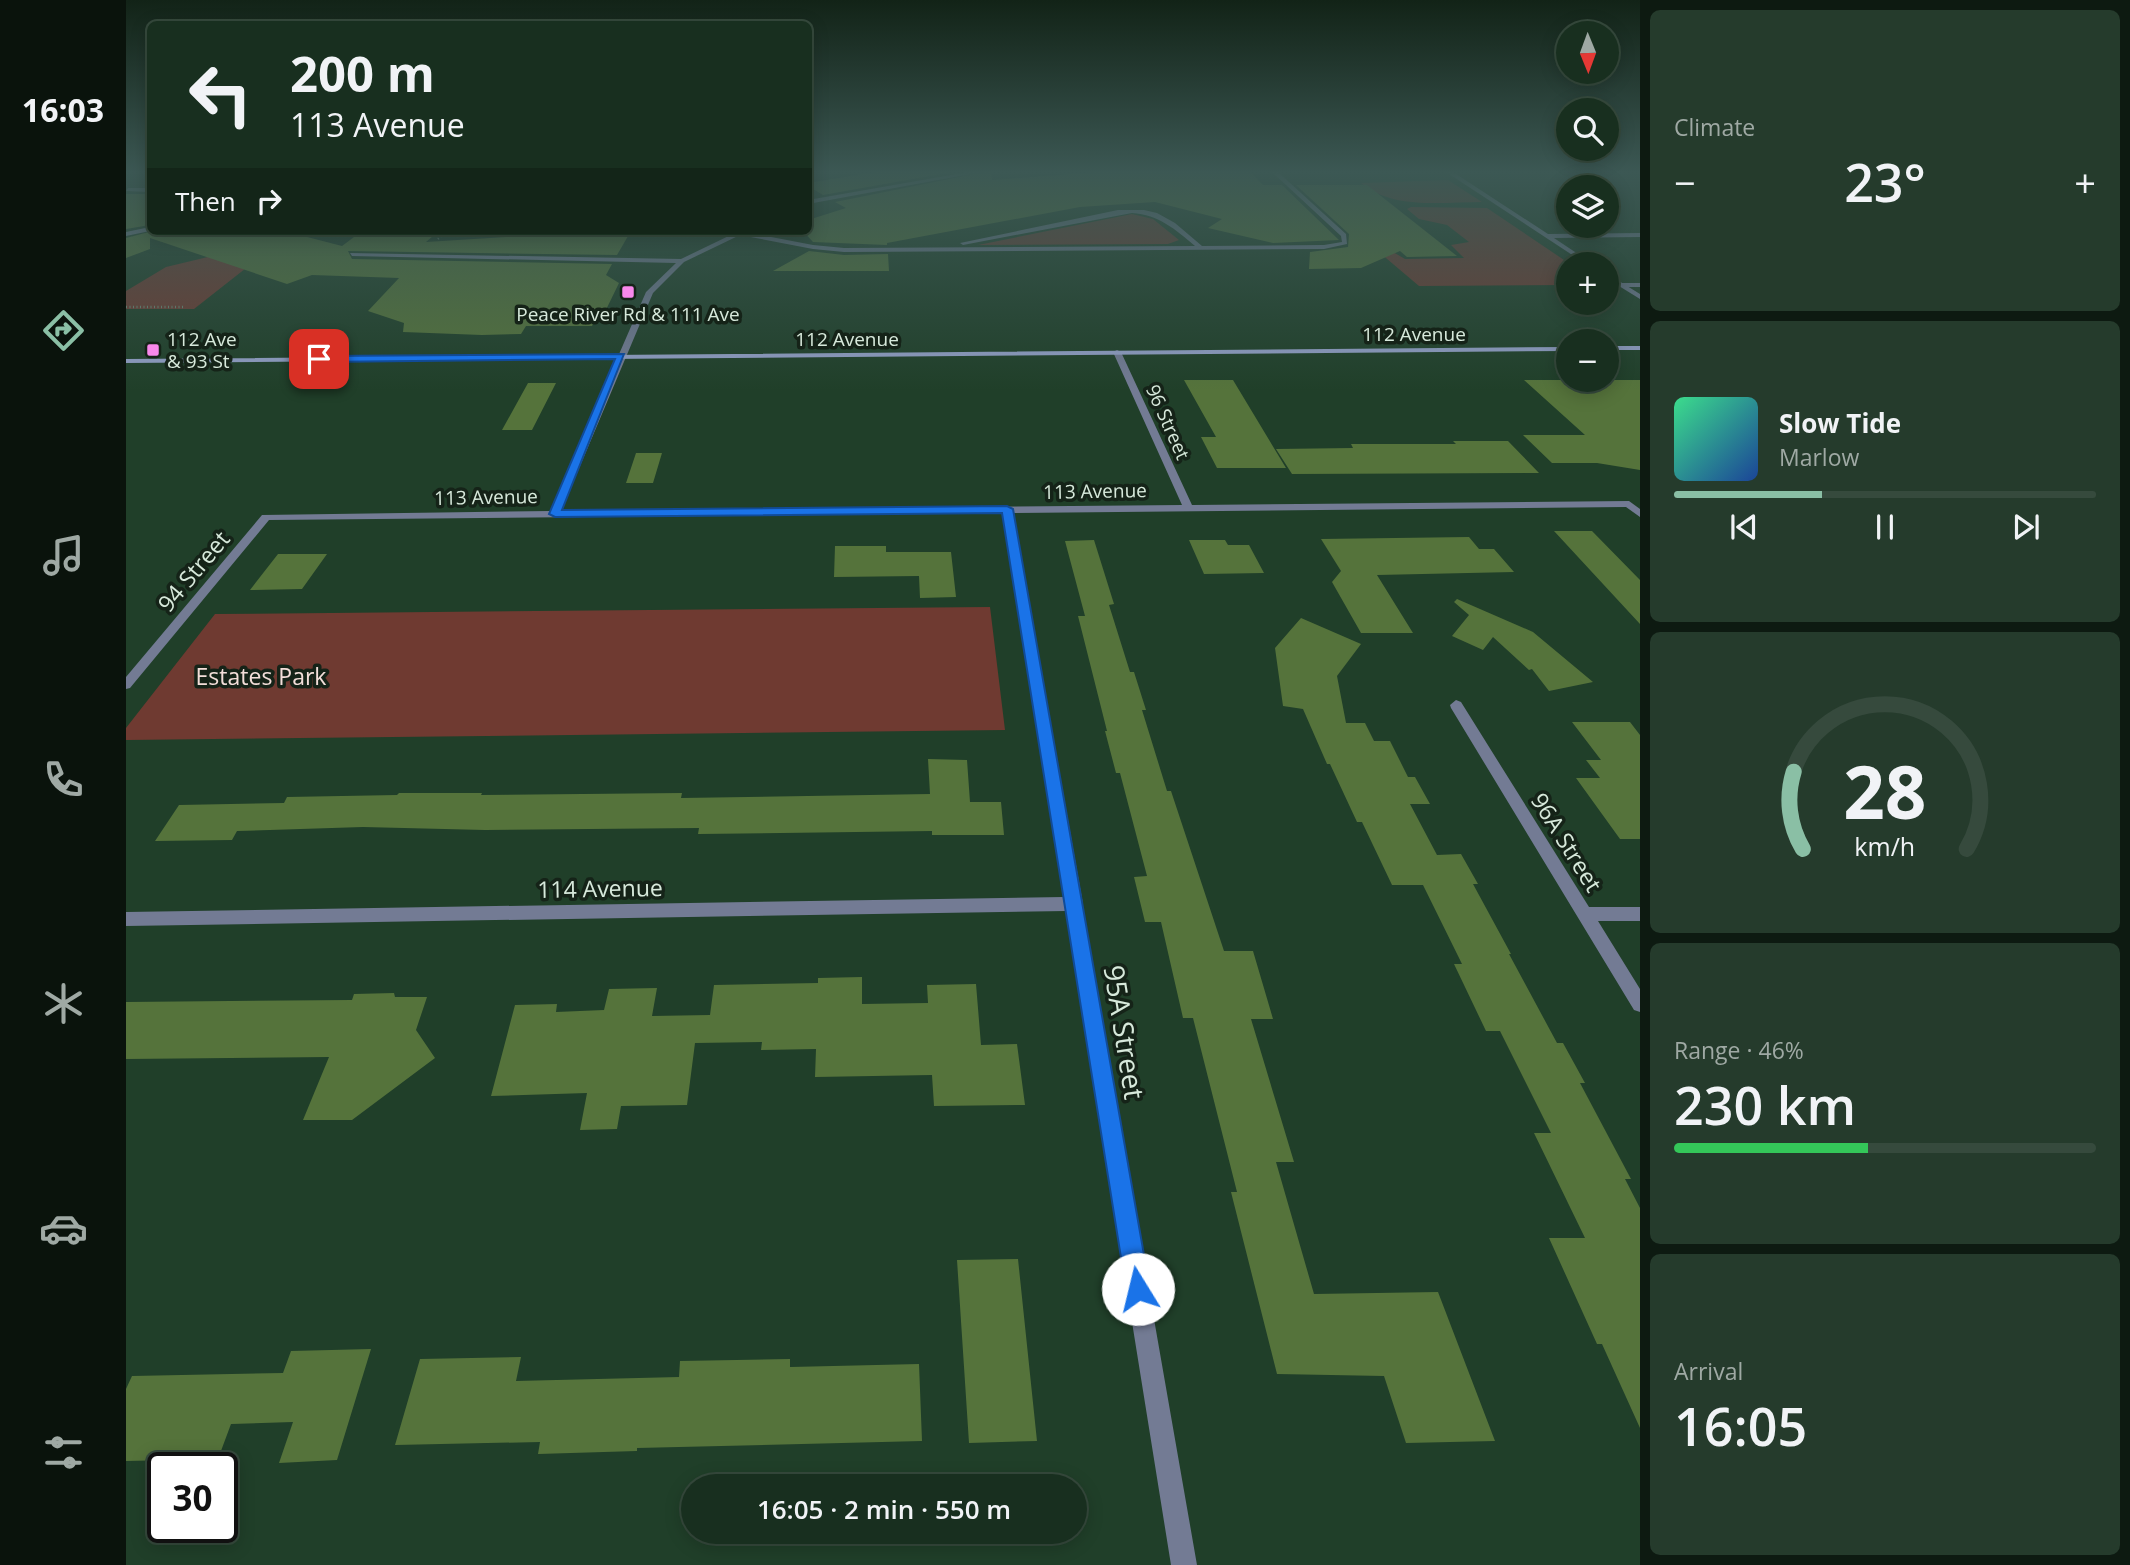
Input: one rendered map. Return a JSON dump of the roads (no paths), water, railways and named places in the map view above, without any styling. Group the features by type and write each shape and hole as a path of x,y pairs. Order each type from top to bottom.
{"street":[{"path":"555,514 644,301 658,282 682,261 714,245"},
{"path":"804,245 927,250 1334,245"},
{"path":"927,250 952,245"},
{"path":"1198,245 1201,248"},
{"path":"352,254 682,261"},
{"path":"1619,283 1640,297"},
{"path":"1619,348 1640,348"},
{"name":"112 Avenue","path":"126,361 1556,349"},
{"name":"96 Street","path":"1117,352 1188,507"},
{"name":"113 Avenue","path":"266,517 1629,504 1640,514"},
{"name":"95A Street","path":"1007,509 1184,1565"},
{"name":"94 Street","path":"126,685 266,517"},
{"name":"96A Street","path":"1456,705 1640,1004"},
{"name":"114 Avenue","path":"126,919 1075,904"},
{"path":"1585,915 1640,914"}],"lane":[{"path":"1622,285 1640,285"}],"place":[{"name":"Peace River Rd & 111 Ave","path":"628,292"},
{"name":"112 Ave & 93 St","path":"153,350"}],"park label":[{"name":"Estates Park","path":"261,676"}]}
